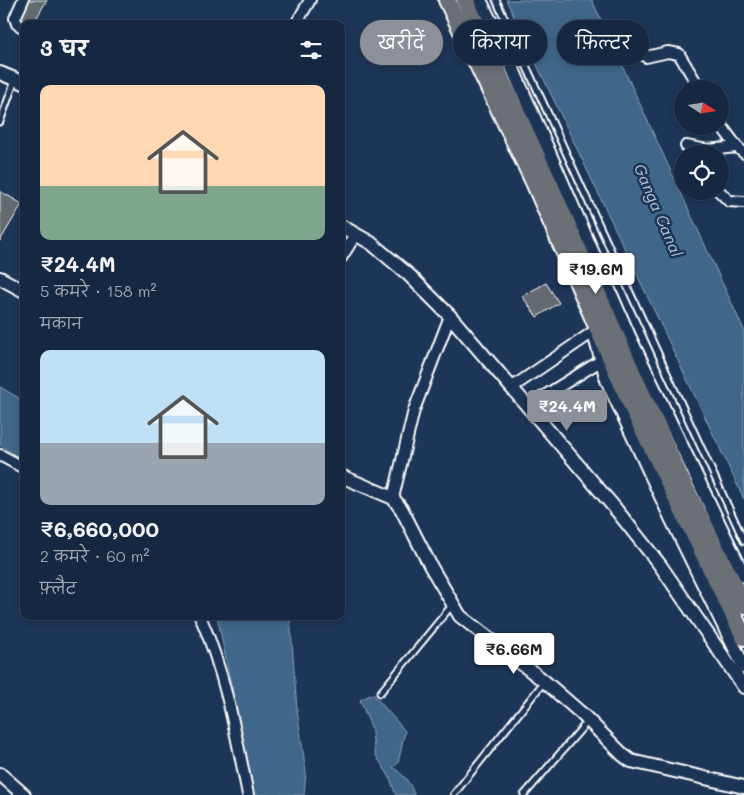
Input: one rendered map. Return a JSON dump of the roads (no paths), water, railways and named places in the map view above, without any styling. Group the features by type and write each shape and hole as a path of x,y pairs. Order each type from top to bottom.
{"highway":[{"path":"447,0 534,182 633,409 744,637"},
{"path":"465,0 551,187 681,479 744,605"}],"street":[{"path":"20,26 16,24 15,18 23,0"},
{"path":"298,20 310,0"},
{"path":"480,0 505,51 629,336 744,576"},
{"path":"649,56 668,52 679,54 695,80"},
{"path":"0,73 20,81"},
{"path":"729,135 741,150"},
{"path":"728,200 744,202"},
{"path":"345,228 371,243 450,316 614,507 660,565 744,687"},
{"path":"345,252 356,234"},
{"path":"0,278 20,289"},
{"path":"581,290 608,380 667,509 744,667"},
{"path":"393,498 414,410 450,316"},
{"path":"511,388 593,332"},
{"path":"541,398 602,360"},
{"path":"0,455 20,466"},
{"path":"345,478 393,498 402,510 431,567 460,616 544,681 588,720 623,755 631,761 744,787"},
{"path":"202,620 220,664 236,730 248,795"},
{"path":"0,774 24,795"}],"lane":[{"path":"496,0 744,540"},
{"path":"0,122 20,81"},
{"path":"380,693 453,604"},
{"path":"454,794 544,681"},
{"path":"524,795 588,720"}],"water":[{"name":"Ganga Canal","path":"506,0 592,0 601,20 557,20 557,65 622,65 674,178 674,200 684,200 744,330 744,499 537,65 547,65 547,20 516,20"},
{"path":"0,387 20,399 20,458 0,445"},
{"path":"218,620 290,620 297,710 306,772 304,795 254,795"},
{"path":"373,694 405,731 398,763 393,767 406,779 414,795 396,795 389,776 375,754 371,727 360,700"}]}
